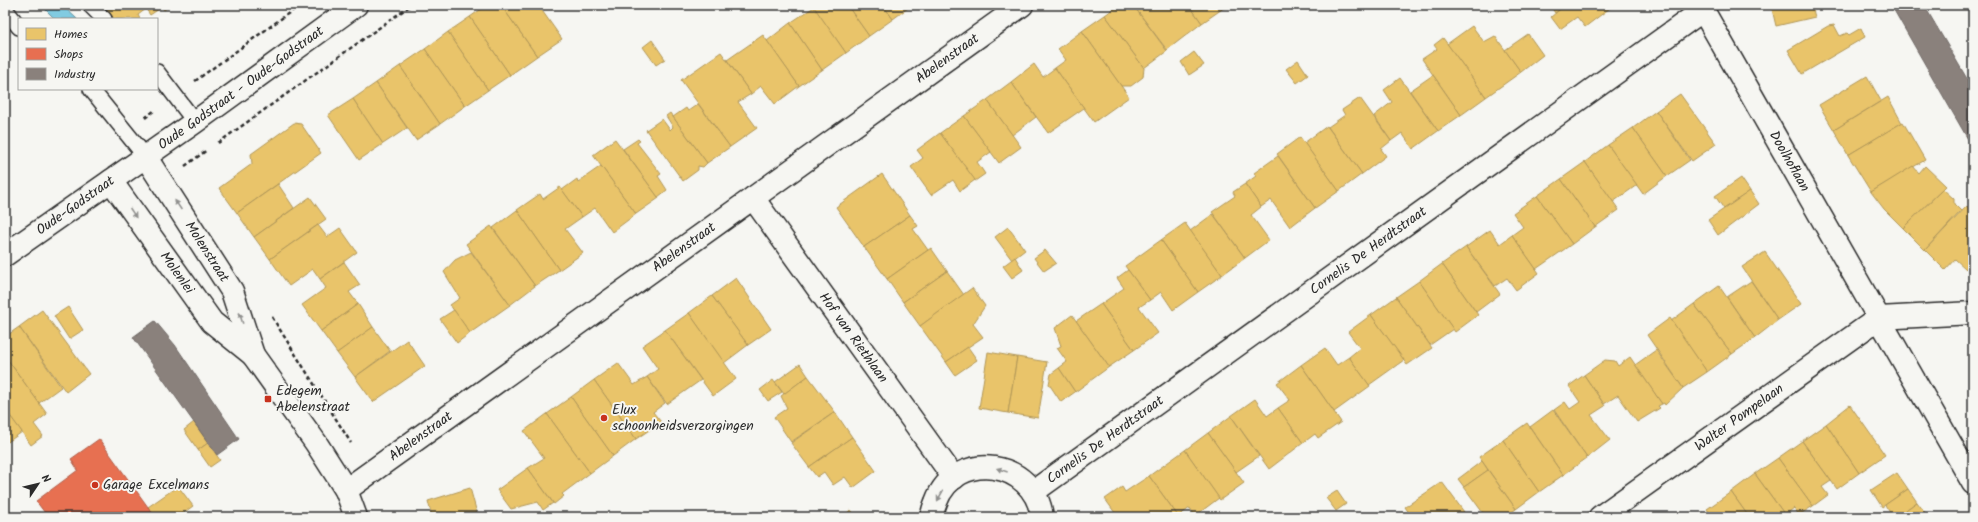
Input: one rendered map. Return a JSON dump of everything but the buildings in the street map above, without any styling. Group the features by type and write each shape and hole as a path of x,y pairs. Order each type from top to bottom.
{"street":[{"name":"Oude Godstraat - Oude-Godstraat","path":"145,156 195,122 356,5"},
{"name":"Abelenstraat","path":"346,490 1022,5"},
{"name":"Doolhoflaan","path":"1701,8 1973,483"},
{"name":"Cornelis De Herdtstraat","path":"1033,492 1701,8"},
{"name":"Oude-Godstraat","path":"5,255 145,156"},
{"name":"Molenstraat","path":"145,156 232,291 253,355"},
{"name":"Molenlei","path":"111,181 212,322 253,355"},
{"name":"Hof van Riethlaan","path":"753,198 954,478"},
{"path":"1879,318 1973,313"},
{"name":"Walter Pompelaan","path":"1600,517 1879,318"},
{"path":"253,355 316,443 346,490 356,517"},
{"path":"932,517 939,494 954,478 974,468 996,468 1018,476 1033,492 1041,507 1042,517"}],"lane":[{"path":"90,5 103,18"},
{"path":"5,8 18,26"},
{"path":"158,73 195,122"},
{"path":"92,90 145,156"}],"path":[{"path":"271,315 350,438 367,476"}],"water":[{"path":"41,5 62,5 76,18 54,18"}],"place":[{"name":"Edegem Abelenstraat","path":"268,399"},
{"name":"Elux schoonheidsverzorgingen","path":"604,418"},
{"name":"Garage Excelmans","path":"95,485"}]}
